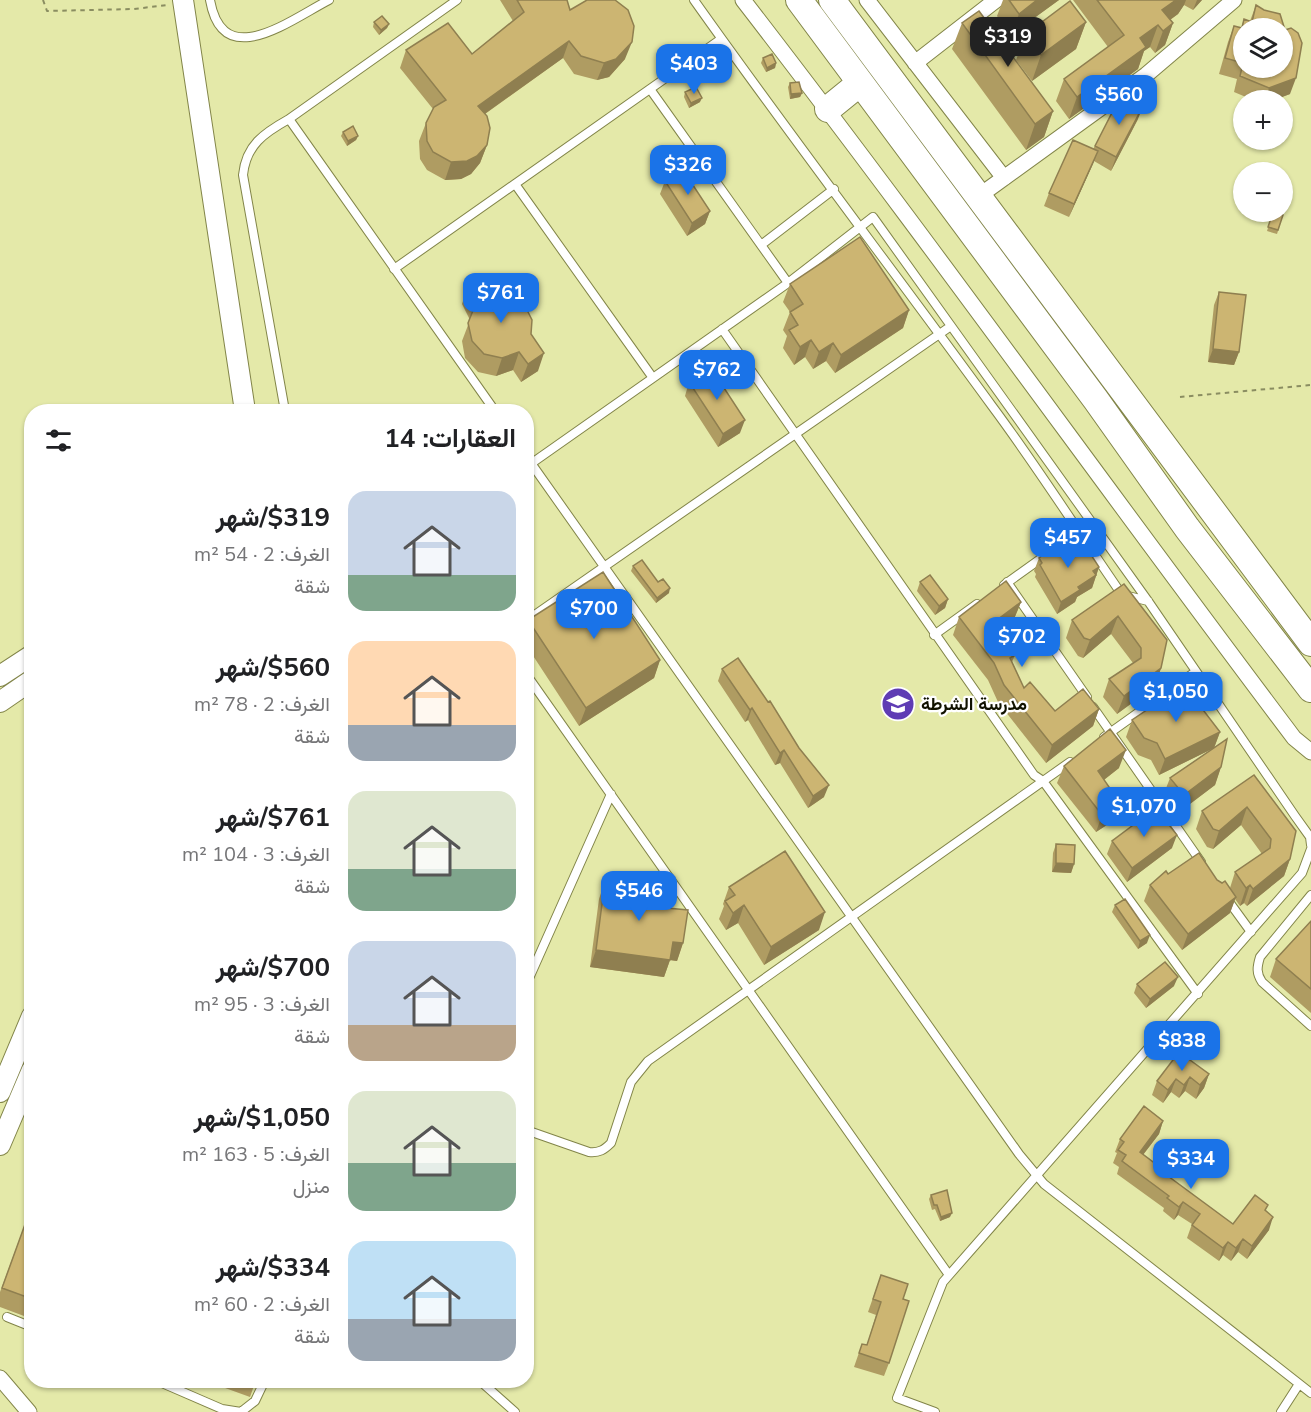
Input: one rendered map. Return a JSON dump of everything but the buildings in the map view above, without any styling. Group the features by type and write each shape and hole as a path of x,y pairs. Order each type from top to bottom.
{"highway":[{"path":"799,0 1096,400 1187,528 1311,689"},
{"path":"839,8 1311,643"},
{"path":"828,109 860,83"}],"street":[{"path":"743,0 828,109 1198,611 1294,738 1311,752"},
{"path":"839,8 867,0 1004,178"},
{"path":"915,63 996,0"},
{"path":"979,195 1146,75 1234,0"},
{"path":"183,1 244,404"},
{"path":"0,676 24,660"},
{"path":"0,702 24,686"},
{"path":"0,1092 24,1035"},
{"path":"0,1145 24,1089"},
{"path":"0,1378 29,1412"}],"lane":[{"path":"210,0 217,26 227,34 239,39 257,36 329,0"},
{"path":"284,404 243,175 249,150 264,133 289,118 457,0"},
{"path":"694,0 994,408 1118,589 1128,596 1148,601"},
{"path":"394,269 721,39"},
{"path":"650,89 788,283"},
{"path":"289,118 490,404"},
{"path":"515,184 653,378"},
{"path":"761,245 834,189"},
{"path":"534,457 653,378 788,283 873,217 1148,601 1310,837 1311,847 1302,873 1198,994 942,1281 897,1398 934,1412"},
{"path":"534,616 951,326"},
{"path":"722,329 1034,775 1043,781 1198,994"},
{"path":"534,467 1019,1154 1044,1184 1311,1394"},
{"path":"998,589 1078,532"},
{"path":"1007,582 1204,866"},
{"path":"934,634 989,596"},
{"path":"1094,745 1195,672"},
{"path":"534,685 949,1275"},
{"path":"534,1133 589,1152 598,1153 605,1149 611,1143 631,1082 638,1072 668,1046 1077,757"},
{"path":"534,967 611,794"},
{"path":"1224,894 1251,932"},
{"path":"1311,895 1260,957 1257,974 1262,982 1311,1026"},
{"path":"7,1317 24,1324"},
{"path":"1281,1412 1299,1384"},
{"path":"174,1388 222,1408 241,1412 255,1401 261,1388"},
{"path":"488,1388 516,1412"}],"path":[{"path":"43,0 47,11 134,9 183,1"},
{"path":"1180,397 1311,385"}],"place":[{"name":"مدرسة الشرطة","path":"898,704"}]}
